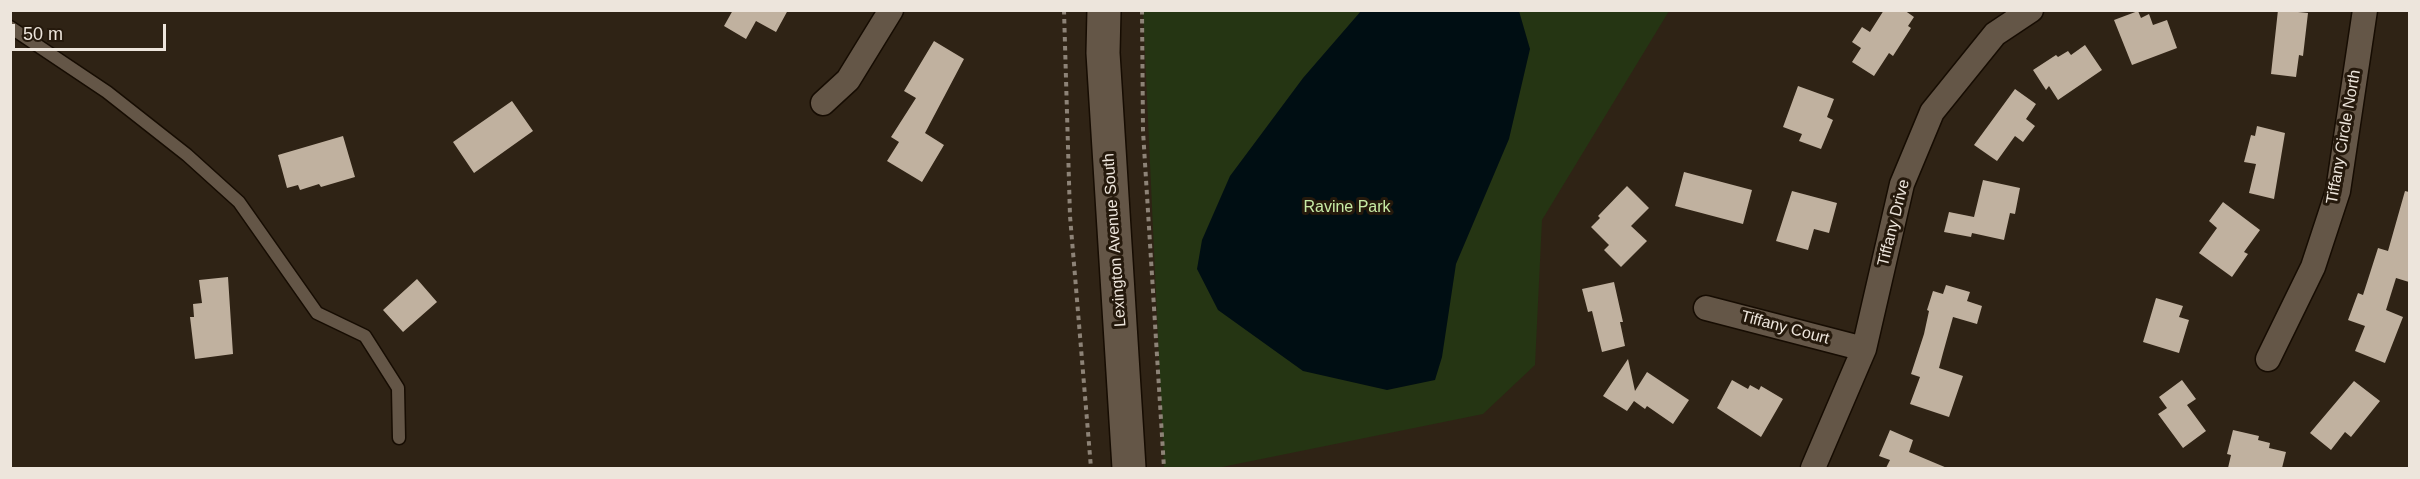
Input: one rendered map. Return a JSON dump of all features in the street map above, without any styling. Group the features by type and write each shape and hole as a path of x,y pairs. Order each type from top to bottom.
{"street":[{"path":"823,103 848,80 891,10"},
{"name":"Lexington Avenue South","path":"1104,10 1103,53 1129,468"},
{"name":"Tiffany Drive","path":"1813,468 1864,349 1902,184 1932,112 1995,34 2031,10"},
{"name":"Tiffany Circle North","path":"2268,359 2313,267 2338,191 2364,10"},
{"name":"Tiffany Court","path":"1706,308 1864,349"}],"lane":[{"path":"10,27 107,92 187,155 239,202 317,313 365,336 398,388 399,438"}],"path":[{"path":"1064,10 1070,216 1091,468"},
{"path":"1142,10 1143,131 1164,468"}],"green space":[{"name":"Ravine Park","path":"1143,11 1669,11 1542,220 1535,365 1483,414 1217,468 1164,468"}],"shaded area":[{"path":"1361,11 1519,11 1530,49 1509,139 1456,264 1442,357 1435,380 1387,390 1303,371 1218,310 1197,269 1202,240 1230,176 1303,78"}],"building":[{"path":"733,10 788,10 776,32 756,21 746,39 724,26"},
{"path":"1884,10 1904,10 1914,17 1908,26 1911,28 1893,56 1889,53 1874,76 1852,62 1861,48 1852,42 1862,27 1870,32"},
{"path":"2278,10 2308,13 2303,56 2299,55 2296,77 2271,74"},
{"path":"2138,11 2141,18 2149,14 2153,25 2167,20 2177,48 2132,65 2114,20"},
{"path":"934,41 964,59 925,133 944,145 922,182 887,161 899,142 891,137 916,98 904,91"},
{"path":"2085,45 2102,70 2058,100 2049,86 2046,90 2033,70 2056,55 2058,57 2068,51 2071,55"},
{"path":"1798,86 1834,99 1827,117 1833,120 1821,149 1799,141 1802,134 1783,127"},
{"path":"2015,89 2036,104 2026,119 2035,126 2023,142 2015,136 1997,161 1974,145"},
{"path":"512,101 533,131 474,173 453,142"},
{"path":"2257,126 2285,133 2274,199 2249,193 2256,164 2244,162 2251,135 2255,136"},
{"path":"343,136 355,177 321,187 319,184 300,190 298,185 287,188 278,155"},
{"path":"1684,172 1752,190 1743,224 1675,206"},
{"path":"1983,180 2020,188 2015,214 2010,213 2004,240 1972,233 1971,237 1944,232 1949,212 1974,217"},
{"path":"1627,186 1649,208 1631,226 1647,241 1621,267 1604,250 1609,245 1591,227 1600,218 1598,216"},
{"path":"1792,191 1837,203 1829,233 1814,229 1808,250 1776,241"},
{"path":"2405,191 2409,192 2409,282 2396,278 2386,310 2403,317 2385,363 2355,351 2365,326 2348,320 2358,293 2363,295 2378,248 2388,251"},
{"path":"2223,202 2260,230 2244,252 2248,254 2232,277 2199,253 2217,228 2209,221"},
{"path":"228,277 233,354 195,359 190,317 194,317 193,304 202,303 199,280"},
{"path":"417,279 437,302 403,332 383,310"},
{"path":"1614,282 1623,322 1620,322 1625,346 1602,352 1592,311 1588,312 1582,289"},
{"path":"1946,285 1970,292 1967,301 1982,306 1977,324 1953,317 1939,368 1963,376 1949,417 1910,404 1920,377 1911,374 1924,334 1929,311 1927,310 1933,291 1943,294"},
{"path":"2156,298 2183,306 2179,317 2189,320 2179,353 2143,342"},
{"path":"1628,359 1635,391 1647,372 1689,400 1673,424 1647,406 1645,409 1634,401 1627,411 1603,396"},
{"path":"1732,380 1748,389 1750,385 1759,390 1761,386 1783,399 1761,437 1717,408"},
{"path":"2182,380 2196,399 2187,405 2206,431 2183,448 2158,414 2167,408 2159,397"},
{"path":"2354,381 2380,401 2351,437 2345,432 2331,450 2310,433"},
{"path":"1890,430 1913,440 1909,452 1947,468 1886,468 1890,460 1879,456"},
{"path":"2233,430 2259,436 2258,440 2270,443 2269,448 2286,452 2282,468 2228,468 2231,455 2227,454"}]}
